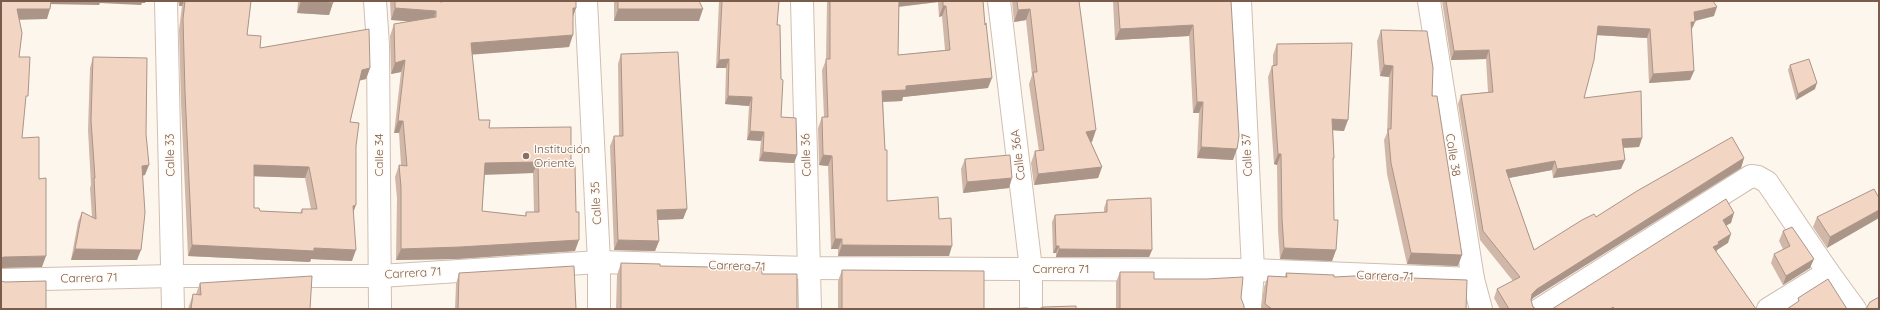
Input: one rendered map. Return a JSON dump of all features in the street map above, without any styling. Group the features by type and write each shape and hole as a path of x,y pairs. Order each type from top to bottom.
{"street":[{"name":"Calle 33","path":"166,1 173,309"},
{"name":"Calle 34","path":"375,1 378,45 380,309"},
{"name":"Calle 35","path":"586,1 599,262 599,309"},
{"name":"Calle 36","path":"802,1 810,309"},
{"name":"Calle 36A","path":"999,1 1031,269 1031,309"},
{"name":"Calle 37","path":"1240,1 1252,270 1250,309"},
{"name":"Calle 38","path":"1429,1 1473,279 1481,309"},
{"path":"1540,309 1751,176 1758,177 1767,182 1855,309"},
{"name":"Carrera 71","path":"1,280 173,276 380,276 599,262 809,268 1252,270 1473,279"},
{"path":"1768,309 1828,272"}],"building":[{"path":"1,1 51,1 50,9 17,9 22,33 19,57 30,57 28,96 26,96 22,138 39,137 39,179 46,178 46,256 1,258"},
{"path":"185,1 251,1 247,35 261,36 260,48 369,29 370,68 362,70 350,122 359,123 356,146 356,205 353,206 356,250 314,248 314,251 192,245 183,19","holes":["254,165 309,167 317,209 302,209 302,213 260,211 259,208 254,208"]},
{"path":"307,1 333,1 333,3"},
{"path":"395,1 576,1 576,8 573,8 573,35 471,43 479,120 490,120 489,128 571,127 571,165 575,165 576,212 579,212 579,240 401,249 401,187 399,165 407,166 403,121 398,121 405,60 395,63 394,24 436,17 436,11 395,8","holes":["538,162 539,212 526,212 526,216 482,211 485,163"]},
{"path":"618,1 699,1 703,9 618,9"},
{"path":"722,1 779,1 777,25 780,25 781,79 783,80 781,117 796,118 797,155 763,152 764,132 750,131 752,97 728,96 729,59 719,60"},
{"path":"830,1 899,1 898,55 950,50 946,6 943,6 943,1 983,1 992,78 906,86 906,90 882,91 885,150 887,150 887,201 938,197 939,219 951,218 952,246 842,245 842,239 835,239 832,156 823,155 822,117 828,117 826,59 830,59"},
{"path":"1017,1 1079,1 1096,130 1086,132 1102,167 1038,174 1035,151 1044,150 1033,72 1037,72 1030,9 1018,10"},
{"path":"1118,1 1231,1 1239,136 1237,149 1201,147 1203,102 1197,102 1193,25 1120,29"},
{"path":"1446,1 1713,1 1717,7 1694,12 1695,22 1691,22 1694,71 1653,74 1650,29 1598,26 1594,60 1584,98 1641,91 1642,138 1622,139 1625,160 1557,169 1555,161 1506,170 1534,250 1582,220 1594,214 1596,217 1637,191 1732,137 1744,158 1537,289 1532,294 1531,300 1533,307 1536,309 1509,309 1497,289 1520,277 1483,231 1461,95 1493,92 1489,50 1454,51"},
{"path":"1381,30 1427,31 1433,68 1432,96 1437,96 1462,255 1411,253 1391,163 1388,129 1391,129 1393,66 1384,65"},
{"path":"1352,43 1348,120 1332,119 1334,158 1334,220 1338,220 1336,250 1284,248 1281,154 1278,154 1272,66 1277,65 1277,44"},
{"path":"678,52 687,209 657,210 659,241 618,240 614,136 623,136 621,54"},
{"path":"93,57 147,58 146,134 149,165 142,166 145,213 141,250 75,249 82,212 96,219 91,120"},
{"path":"1809,59 1817,83 1798,94 1790,65"},
{"path":"1010,155 1012,178 967,182 965,159"},
{"path":"1874,189 1879,198 1879,210 1830,237 1817,217"},
{"path":"1151,198 1152,250 1059,249 1059,246 1056,246 1055,215 1107,212 1107,200"},
{"path":"1726,199 1734,213 1723,220 1731,234 1713,247 1756,309 1615,309 1613,307 1610,309 1552,309"},
{"path":"1792,227 1814,259 1786,276 1774,254 1790,246 1783,231"},
{"path":"621,263 660,264 660,266 762,268 762,274 797,274 797,309 621,309"},
{"path":"574,266 576,309 458,309 459,273"},
{"path":"842,270 984,271 984,309 842,309"},
{"path":"1120,272 1154,272 1154,279 1243,277 1241,298 1244,309 1120,309"},
{"path":"1286,273 1334,275 1334,277 1354,276 1467,280 1466,309 1272,309 1265,304 1268,276 1287,277"},
{"path":"312,276 310,309 191,309 193,294 201,295 200,283"},
{"path":"1828,279 1847,309 1787,309 1799,301 1798,298"},
{"path":"1,281 46,281 46,309 1,309"},
{"path":"1879,297 1879,309 1866,309 1870,302"},
{"path":"1076,306 1076,309 1039,309 1043,307"},
{"path":"1027,308 1030,309 1001,309"}],"place":[{"name":"Institución Oriente","path":"526,156"}]}
